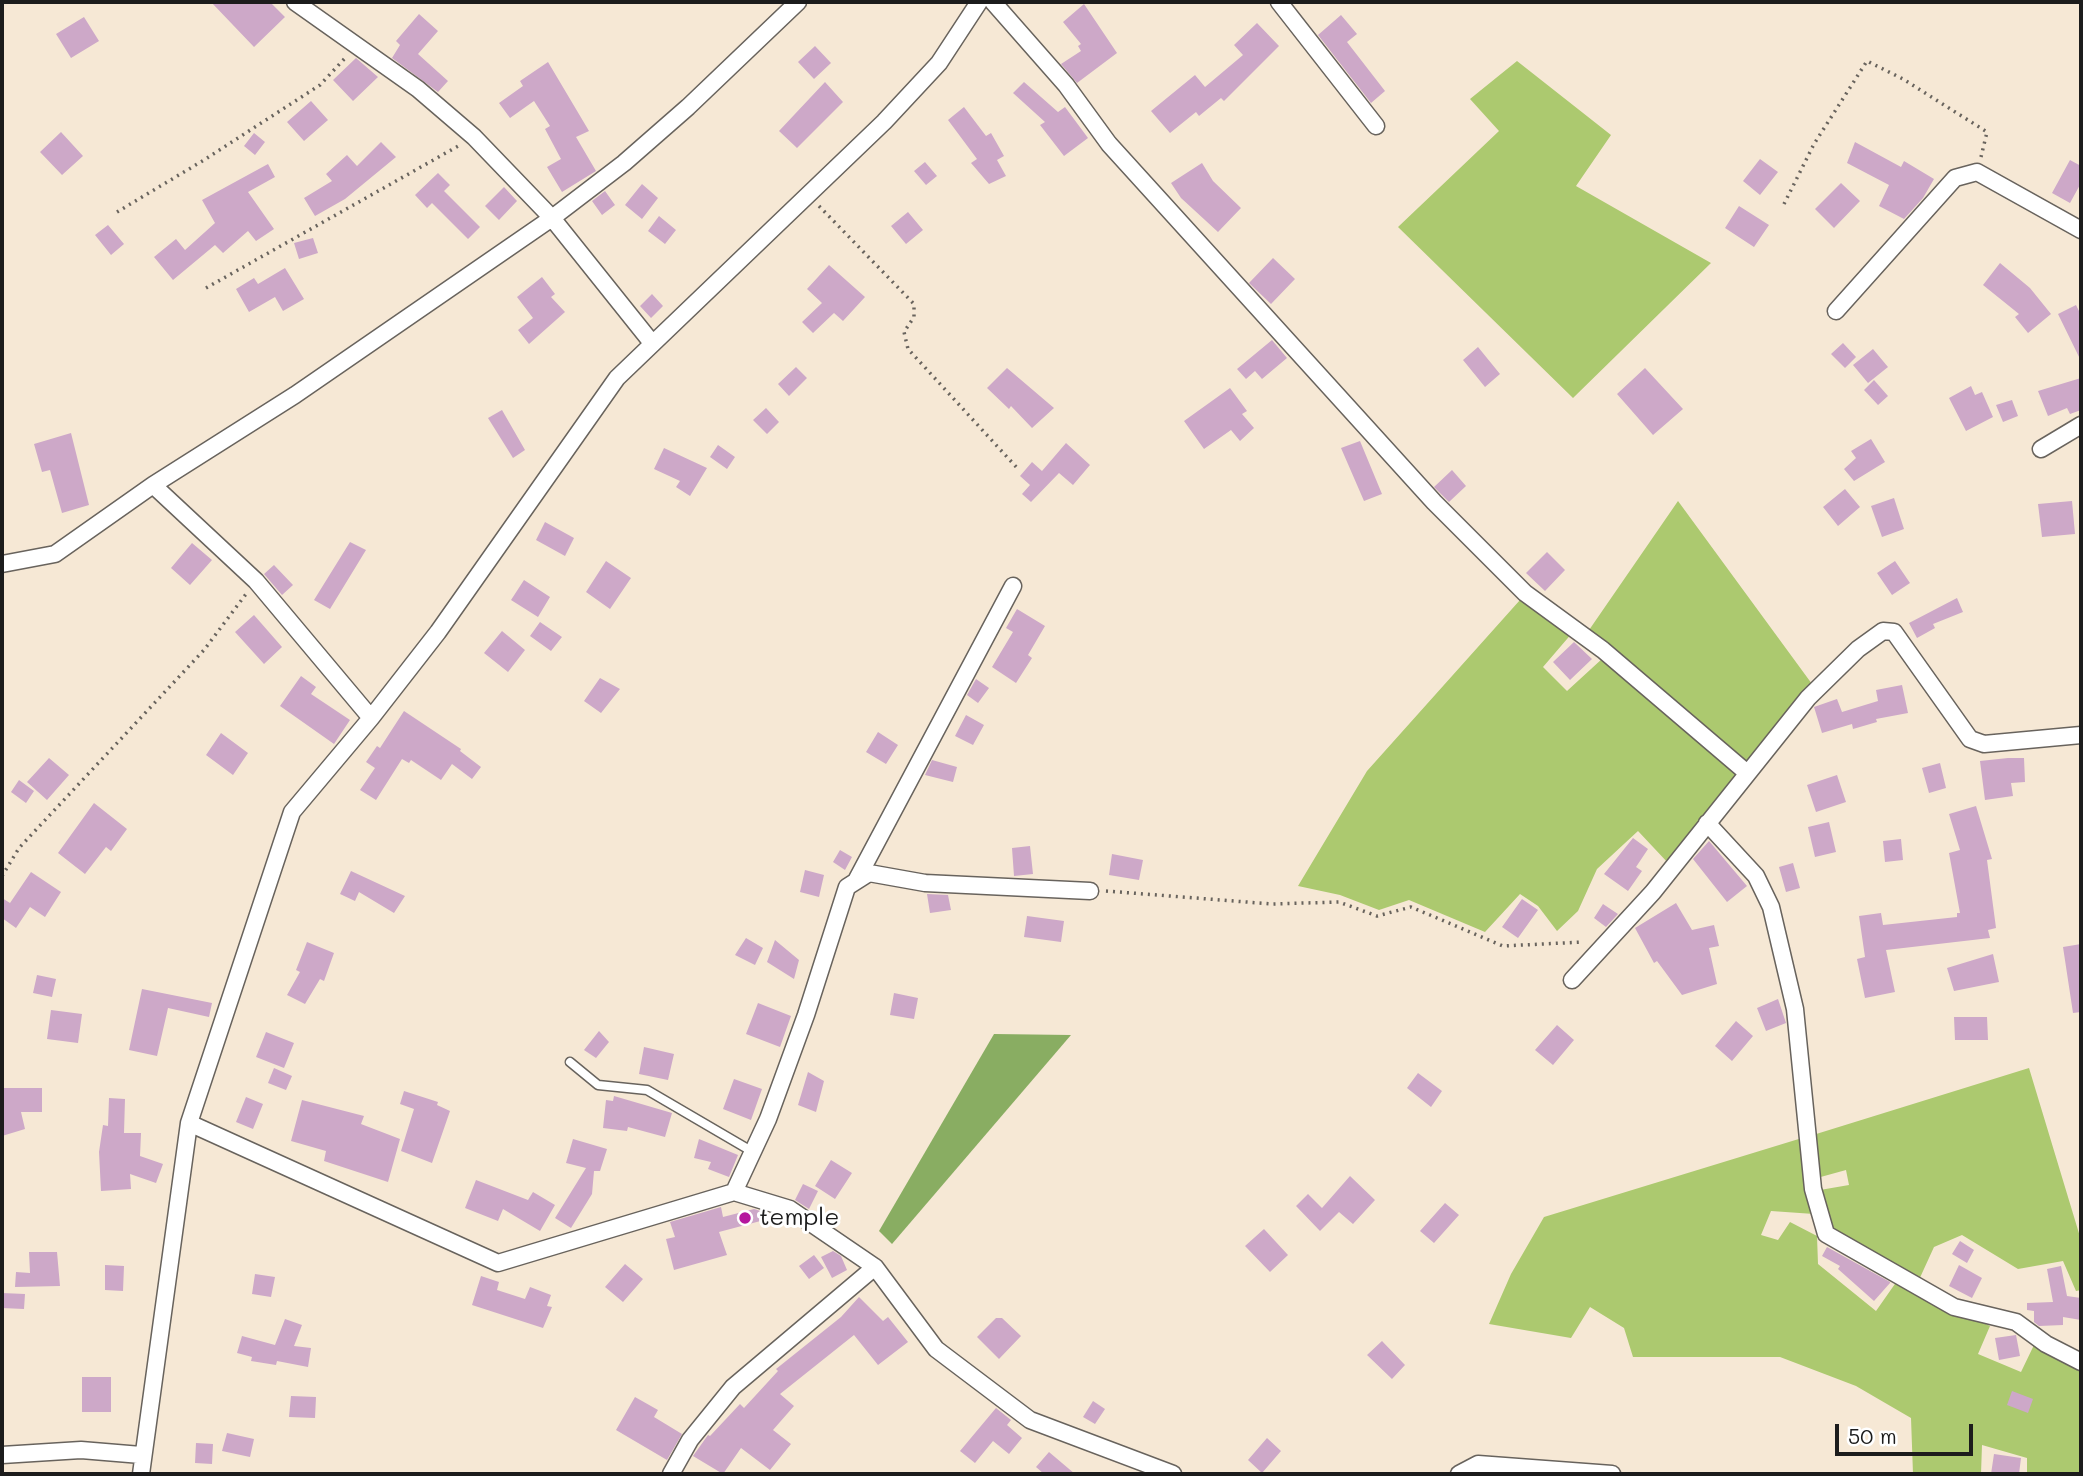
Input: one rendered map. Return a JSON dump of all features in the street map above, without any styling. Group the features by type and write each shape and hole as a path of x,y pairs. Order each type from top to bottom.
{"street":[{"path":"295,2 418,89 474,137 552,218 652,343"},
{"path":"2,564 55,554 153,485 295,395 552,218 624,163 688,107 798,2"},
{"path":"141,1474 141,1455 190,1123 292,812 371,719 438,632 617,378 884,122 939,63 979,2"},
{"path":"993,2 1066,85 1109,144 1434,502 1525,593 1603,650 1746,772"},
{"path":"1279,2 1376,126"},
{"path":"1836,311 1955,178 1977,172 2081,230"},
{"path":"2040,449 2081,425"},
{"path":"153,485 256,582 371,719"},
{"path":"855,881 1013,586"},
{"path":"1572,980 1605,941 1653,892 1746,772 1808,698 1858,649 1883,631 1894,632 1970,739 1984,744 2081,735"},
{"path":"1707,823 1756,876 1771,907 1795,1009 1813,1189 1826,1234 1954,1307 2015,1322 2046,1344 2081,1362"},
{"path":"734,1192 754,1152 806,1015 847,887 869,873 925,883 1090,891"},
{"path":"190,1123 498,1263 734,1192 790,1209 875,1267 936,1349 1030,1420 1173,1474"},
{"path":"671,1474 690,1440 733,1387 875,1267"},
{"path":"2,1455 81,1450 141,1455"},
{"path":"1459,1474 1478,1465 1612,1474"}],"lane":[{"path":"570,1062 598,1085 647,1090 754,1152"}],"path":[{"path":"117,212 320,85 357,46"},
{"path":"1784,204 1789,189 1814,144 1867,61 1903,79 1987,132 1977,172"},
{"path":"206,288 474,137"},
{"path":"807,194 914,304 914,317 904,332 908,349 1019,470"},
{"path":"2,876 28,838 204,650 256,582"},
{"path":"1090,891 1161,893 1272,904 1339,901 1377,916 1411,907 1503,946 1605,941"}],"green space":[{"path":"1517,61 1611,135 1576,186 1711,263 1573,398 1398,227 1499,131 1470,99"},
{"path":"1678,501 1812,684 1746,768 1587,633"},
{"path":"1520,600 1573,632 1543,667 1567,691 1603,658 1743,773 1669,864 1638,831 1597,869 1578,911 1557,931 1538,906 1520,894 1485,932 1409,900 1379,910 1340,895 1298,886 1367,771"},
{"path":"994,1034 1071,1035 892,1244 879,1231"},
{"path":"2029,1068 2081,1240 2081,1290 2076,1291 2063,1261 2018,1269 1962,1235 1934,1247 1918,1282 1827,1224 1820,1190 1849,1185 1846,1170 1817,1178 1813,1135"},
{"path":"1802,1138 1814,1214 1771,1211 1761,1235 1778,1240 1790,1222 1817,1236 1818,1264 1876,1311 1897,1281 1990,1326 1978,1354 2021,1372 2034,1345 2081,1372 2081,1474 2027,1474 2027,1458 1982,1445 1981,1474 1913,1474 1911,1418 1856,1386 1780,1357 1633,1357 1624,1328 1590,1307 1571,1338 1489,1324 1511,1274 1544,1217"}],"building":[{"path":"211,2 270,2 285,17 254,47"},
{"path":"1084,4 1117,53 1077,83 1061,64 1081,51 1078,46 1081,44 1063,22"},
{"path":"419,14 438,31 418,54 448,81 438,92 392,58 400,45 396,41"},
{"path":"1341,15 1357,34 1347,42 1385,91 1371,103 1318,35"},
{"path":"84,17 99,41 71,58 56,34"},
{"path":"1257,23 1279,46 1224,101 1221,98 1199,116 1196,112 1170,133 1151,111 1195,75 1205,87 1243,55 1234,45"},
{"path":"815,46 831,63 814,79 798,62"},
{"path":"356,58 378,77 353,101 333,80"},
{"path":"548,62 589,131 576,137 596,171 562,192 547,167 561,159 545,129 550,126 534,101 510,118 499,103 523,86 520,81"},
{"path":"825,82 843,102 797,148 779,131"},
{"path":"1024,82 1058,112 1065,107 1088,138 1064,156 1040,125 1045,122 1013,93"},
{"path":"311,101 328,120 304,141 287,122"},
{"path":"964,107 986,136 991,133 1004,156 997,160 1006,176 989,184 971,163 977,159 948,120"},
{"path":"61,132 83,156 62,175 40,152"},
{"path":"254,133 265,142 255,155 244,146"},
{"path":"381,142 396,157 345,199 315,216 304,198 332,181 326,174 347,155 357,166"},
{"path":"1855,142 1901,167 1904,161 1934,179 1923,198 1904,219 1879,206 1889,185 1847,163"},
{"path":"1760,159 1778,172 1760,195 1743,181"},
{"path":"2070,160 2081,166 2081,183 2070,203 2052,193"},
{"path":"925,162 937,176 926,185 914,171"},
{"path":"1202,163 1213,181 1241,208 1218,232 1181,198 1171,183"},
{"path":"268,164 275,177 248,192 274,229 256,241 248,231 223,253 215,245 173,280 154,257 176,239 185,250 215,223 202,200"},
{"path":"438,173 450,185 444,191 480,227 468,239 432,203 427,208 415,195"},
{"path":"1841,183 1860,201 1834,228 1815,209"},
{"path":"642,184 658,198 642,219 625,205"},
{"path":"504,187 517,201 499,220 485,206"},
{"path":"605,191 615,205 602,215 592,201"},
{"path":"1739,206 1769,225 1754,247 1725,228"},
{"path":"908,212 923,230 906,244 891,226"},
{"path":"659,216 676,230 665,244 648,231"},
{"path":"108,225 124,244 111,255 95,235"},
{"path":"313,238 318,253 299,259 294,243"},
{"path":"1273,258 1295,279 1271,304 1249,283"},
{"path":"2000,263 2030,288 2051,314 2028,333 2015,317 2019,314 1983,285"},
{"path":"829,265 865,297 843,321 834,313 813,333 802,322 822,303 807,289"},
{"path":"285,268 304,299 283,311 275,297 249,312 236,289 254,278 258,284"},
{"path":"542,277 555,294 551,297 565,312 529,344 518,330 533,318 517,297"},
{"path":"652,294 663,306 651,318 640,306"},
{"path":"2076,305 2081,315 2081,361 2058,314"},
{"path":"1272,340 1287,358 1262,379 1255,371 1246,379 1237,369"},
{"path":"1843,343 1856,357 1845,368 1831,354"},
{"path":"1478,347 1500,374 1485,387 1463,360"},
{"path":"1873,349 1888,367 1868,383 1853,365"},
{"path":"796,367 807,378 789,396 778,384"},
{"path":"1007,368 1054,408 1032,428 1011,406 1009,409 987,388"},
{"path":"1645,368 1683,409 1653,435 1617,394"},
{"path":"2081,378 2081,410 2070,414 2067,408 2048,416 2038,391"},
{"path":"1874,380 1888,396 1878,405 1864,390"},
{"path":"1971,386 1975,395 1982,392 1993,417 1966,431 1949,398"},
{"path":"1230,388 1247,411 1242,414 1254,428 1240,441 1231,430 1204,449 1184,421"},
{"path":"2012,400 2018,416 2003,422 1996,405"},
{"path":"766,408 779,422 767,434 753,420"},
{"path":"502,410 525,450 513,458 488,418"},
{"path":"71,433 89,505 62,513 50,470 42,472 34,444"},
{"path":"1871,439 1885,462 1854,481 1844,469 1856,458 1851,451"},
{"path":"1360,441 1382,494 1364,501 1341,448"},
{"path":"1066,443 1090,465 1073,485 1059,473 1031,502 1022,494 1030,485 1020,476 1032,462 1042,471"},
{"path":"718,445 735,457 727,469 710,457"},
{"path":"664,448 707,468 690,496 676,487 680,481 654,469"},
{"path":"1452,470 1466,486 1449,502 1434,487"},
{"path":"1845,489 1860,507 1838,526 1823,507"},
{"path":"1894,498 1904,529 1882,537 1871,506"},
{"path":"2072,501 2075,534 2042,537 2038,504"},
{"path":"545,522 574,538 565,556 536,540"},
{"path":"350,542 366,550 330,609 314,600"},
{"path":"192,543 212,560 190,585 171,568"},
{"path":"1547,552 1565,570 1545,591 1526,573"},
{"path":"606,561 631,578 610,609 586,592"},
{"path":"1895,561 1910,583 1892,595 1877,573"},
{"path":"274,565 293,585 282,595 264,574"},
{"path":"524,580 550,597 538,617 511,600"},
{"path":"1957,598 1963,612 1933,624 1935,628 1917,638 1909,623"},
{"path":"1017,609 1045,626 1028,655 1032,658 1016,683 992,667 1013,632 1006,628"},
{"path":"254,615 282,647 264,664 235,632"},
{"path":"540,622 562,637 551,651 530,636"},
{"path":"502,631 525,650 508,672 484,653"},
{"path":"1574,642 1592,659 1570,680 1553,662"},
{"path":"301,676 316,687 311,694 350,720 334,744 280,706"},
{"path":"600,678 620,689 601,713 584,701"},
{"path":"976,679 989,688 978,703 967,695"},
{"path":"1902,685 1908,713 1876,719 1877,722 1853,729 1852,724 1822,733 1814,707 1837,699 1842,712 1878,701 1876,690"},
{"path":"404,711 461,749 460,751 481,767 472,779 452,764 441,780 411,760 409,763 402,759 376,800 360,790 375,768 366,762 377,746 380,748"},
{"path":"966,715 984,725 973,745 955,736"},
{"path":"878,732 898,745 886,764 866,752"},
{"path":"221,733 248,753 233,775 206,755"},
{"path":"49,758 69,775 47,800 27,782"},
{"path":"2024,758 2025,782 2011,783 2013,796 1985,800 1980,761"},
{"path":"932,760 957,767 953,782 925,775"},
{"path":"1940,763 1946,788 1929,793 1922,768"},
{"path":"1837,775 1846,802 1816,812 1807,785"},
{"path":"19,780 34,791 26,803 11,792"},
{"path":"94,803 127,829 111,851 106,847 85,874 58,853"},
{"path":"1976,806 1992,859 1987,860 1996,928 1988,930 1990,938 1886,950 1895,992 1865,998 1857,959 1865,957 1859,916 1881,913 1883,925 1957,917 1957,913 1960,913 1949,853 1960,850 1949,814"},
{"path":"1829,822 1836,852 1815,857 1808,827"},
{"path":"1633,838 1648,849 1636,867 1642,871 1628,891 1604,874"},
{"path":"1901,839 1903,860 1885,862 1883,841"},
{"path":"1709,841 1747,886 1727,902 1693,859"},
{"path":"1030,846 1033,874 1014,876 1012,848"},
{"path":"840,850 852,857 845,870 833,862"},
{"path":"1112,854 1143,860 1139,880 1109,875"},
{"path":"1793,863 1800,888 1786,892 1779,867"},
{"path":"805,870 824,875 819,897 800,892"},
{"path":"351,871 405,896 394,913 359,892 355,901 340,894"},
{"path":"31,872 61,892 45,917 30,907 16,928 2,918 2,898 10,903"},
{"path":"927,894 948,895 951,910 930,913"},
{"path":"1522,899 1538,910 1518,938 1502,927"},
{"path":"1676,903 1692,930 1714,925 1719,946 1709,948 1717,984 1682,995 1657,961 1654,963 1635,928"},
{"path":"1603,904 1618,914 1606,927 1594,918"},
{"path":"1027,916 1064,921 1061,942 1024,937"},
{"path":"746,938 763,948 755,965 735,955"},
{"path":"775,940 799,960 794,979 767,962"},
{"path":"307,942 334,953 324,981 320,979 305,1004 287,995 300,972 296,970"},
{"path":"2081,944 2081,1012 2073,1013 2063,947"},
{"path":"1993,954 1999,982 1954,991 1947,968"},
{"path":"37,975 56,979 52,997 33,993"},
{"path":"142,989 212,1003 209,1017 168,1008 157,1056 129,1050"},
{"path":"894,993 918,998 914,1019 890,1015"},
{"path":"1778,999 1786,1023 1766,1031 1757,1008"},
{"path":"758,1003 791,1016 780,1047 746,1034"},
{"path":"51,1010 82,1014 78,1043 47,1039"},
{"path":"1954,1017 1987,1017 1988,1040 1955,1040"},
{"path":"1736,1021 1753,1036 1732,1061 1715,1046"},
{"path":"1557,1025 1574,1040 1553,1065 1535,1050"},
{"path":"599,1031 609,1042 596,1058 584,1050"},
{"path":"266,1032 294,1043 284,1068 256,1057"},
{"path":"644,1047 674,1054 668,1080 639,1074"},
{"path":"274,1068 292,1076 286,1090 268,1083"},
{"path":"808,1072 824,1081 816,1112 798,1105"},
{"path":"1418,1073 1442,1091 1431,1107 1407,1088"},
{"path":"734,1079 762,1089 751,1120 723,1109"},
{"path":"2,1088 42,1088 42,1112 21,1112 25,1129 2,1136"},
{"path":"404,1091 438,1102 437,1105 450,1111 432,1163 401,1151 414,1109 400,1104"},
{"path":"614,1096 672,1113 665,1137 628,1127 627,1131 603,1128 606,1100 613,1101"},
{"path":"246,1097 263,1104 253,1129 236,1122"},
{"path":"109,1098 125,1099 124,1133 141,1133 140,1156 163,1164 156,1183 130,1174 131,1189 101,1191 99,1152 103,1125 108,1126"},
{"path":"302,1100 364,1116 361,1124 400,1139 388,1182 324,1161 326,1151 291,1141"},
{"path":"573,1139 607,1149 600,1171 594,1171 592,1194 571,1228 555,1218 586,1168 566,1163"},
{"path":"699,1139 738,1155 729,1177 708,1169 711,1162 694,1158"},
{"path":"831,1160 852,1173 835,1199 815,1186"},
{"path":"1350,1176 1375,1200 1353,1224 1339,1212 1320,1231 1296,1206 1308,1194 1322,1208"},
{"path":"476,1180 528,1200 533,1192 555,1205 540,1231 503,1209 498,1221 465,1208"},
{"path":"803,1184 818,1191 809,1209 795,1200"},
{"path":"1445,1203 1459,1215 1434,1243 1420,1231"},
{"path":"721,1207 723,1217 754,1209 767,1213 768,1219 719,1232 727,1255 674,1270 666,1239 675,1237 670,1222"},
{"path":"1264,1229 1288,1255 1270,1272 1245,1246"},
{"path":"1960,1241 1974,1250 1967,1263 1952,1254"},
{"path":"1827,1247 1890,1283 1874,1301 1838,1269 1840,1266 1822,1256"},
{"path":"833,1251 841,1256 847,1270 832,1278 821,1257"},
{"path":"29,1252 57,1252 60,1286 15,1287 16,1272 30,1273"},
{"path":"814,1255 824,1268 809,1279 799,1266"},
{"path":"625,1264 643,1279 623,1302 605,1287"},
{"path":"105,1265 124,1266 123,1291 105,1290"},
{"path":"1959,1265 1982,1278 1972,1298 1949,1286"},
{"path":"2061,1266 2067,1296 2081,1298 2081,1320 2063,1317 2063,1325 2039,1326 2034,1322 2034,1311 2027,1310 2027,1303 2053,1302 2047,1269"},
{"path":"255,1274 275,1277 271,1297 252,1294"},
{"path":"481,1276 499,1282 497,1290 525,1299 530,1287 551,1295 547,1306 552,1307 543,1328 472,1305"},
{"path":"2,1293 25,1294 24,1309 2,1308"},
{"path":"859,1297 883,1321 888,1317 908,1342 878,1365 854,1335 780,1394 794,1406 773,1430 791,1444 770,1470 741,1448 723,1474 693,1456 708,1435 710,1436 740,1404 744,1408 778,1371 776,1369 841,1317"},
{"path":"996,1318 1002,1318 1021,1336 999,1359 977,1337"},
{"path":"285,1319 302,1325 294,1346 311,1348 308,1367 277,1361 276,1365 251,1361 252,1357 237,1353 242,1336 275,1345"},
{"path":"2016,1335 2020,1356 1999,1360 1995,1338"},
{"path":"1382,1341 1405,1365 1392,1379 1367,1355"},
{"path":"82,1377 111,1377 111,1412 82,1412"},
{"path":"2012,1391 2033,1399 2028,1413 2007,1405"},
{"path":"291,1396 316,1397 315,1418 289,1417"},
{"path":"635,1397 658,1410 654,1417 682,1434 667,1460 616,1430"},
{"path":"1093,1401 1105,1409 1095,1424 1083,1417"},
{"path":"996,1408 1011,1420 1007,1425 1022,1438 1009,1454 993,1441 975,1463 960,1451"},
{"path":"227,1433 254,1439 250,1457 222,1451"},
{"path":"1267,1438 1281,1451 1262,1473 1248,1460"},
{"path":"196,1443 213,1444 212,1464 195,1463"},
{"path":"1049,1452 1075,1474 1044,1474 1036,1467"},
{"path":"1994,1454 2021,1458 2019,1474 1991,1474"}],"place":[{"name":"temple","path":"745,1218"}]}
